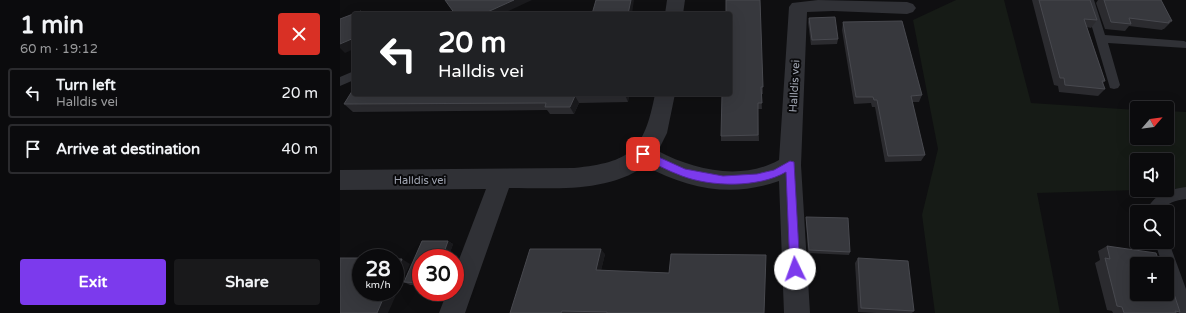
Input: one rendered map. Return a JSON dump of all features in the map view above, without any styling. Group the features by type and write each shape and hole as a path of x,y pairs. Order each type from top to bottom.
{"street":[{"path":"674,12 676,0"},
{"name":"Halldis vei","path":"797,313 790,165 798,7 833,5 907,8"},
{"name":"Halldis vei","path":"340,180 574,178 596,176 628,166 643,154 654,140 660,122 665,96"},
{"path":"643,154 684,173 723,180 757,178 776,173 790,165"},
{"path":"452,313 501,179"}],"lane":[{"path":"1089,0 1101,39 1105,59 1114,84"},
{"path":"1101,39 1184,44"},
{"path":"340,82 352,76"},
{"path":"1157,205 1164,198 1174,194 1186,193"},
{"path":"1164,249 1185,308"}],"shaded area":[{"path":"956,0 1004,0 1031,103 1130,110 1130,145 1174,145 1174,111 1186,112 1186,188 1174,189 1174,153 1130,153 1130,190 1037,193 1060,313 935,313 922,215 938,149 913,20"}],"building":[{"path":"445,0 514,0 487,12 454,12"},
{"path":"596,0 631,0 628,12 593,12"},
{"path":"726,0 760,0 763,87 761,87 762,103 758,103 758,135 721,136 722,96 732,96 732,12 726,12"},
{"path":"1039,0 1090,0 1097,20 1084,19 1105,81 1102,81 1105,89 1065,85 1064,78 1060,78"},
{"path":"1104,0 1161,0 1172,21 1169,21 1169,23 1129,18 1131,24 1111,22"},
{"path":"352,14 352,39 340,44 340,19"},
{"path":"835,17 838,39 812,40 809,18"},
{"path":"902,21 922,95 911,96 925,155 888,156 877,100 874,100 873,97 856,97 843,22"},
{"path":"352,91 352,96 575,96 570,107 545,107 546,103 344,104"},
{"path":"806,217 848,218 850,252 809,250"},
{"path":"422,241 448,241 445,249 418,249"},
{"path":"1107,246 1156,253 1157,257 1130,257 1130,301 1174,301 1174,294 1180,312 1124,313 1122,307 1117,306 1105,258 1110,259"},
{"path":"530,249 601,249 596,270 669,273 671,254 766,255 764,313 607,313 562,311 561,313 510,313"},
{"path":"340,258 352,258 352,301 382,301 377,313 340,313"},
{"path":"858,258 908,261 914,311 861,308"},
{"path":"412,264 412,282 404,282"}],"route":[{"path":"643,154 674,170 696,176 723,180 757,178 776,173 790,165 795,269"}]}
